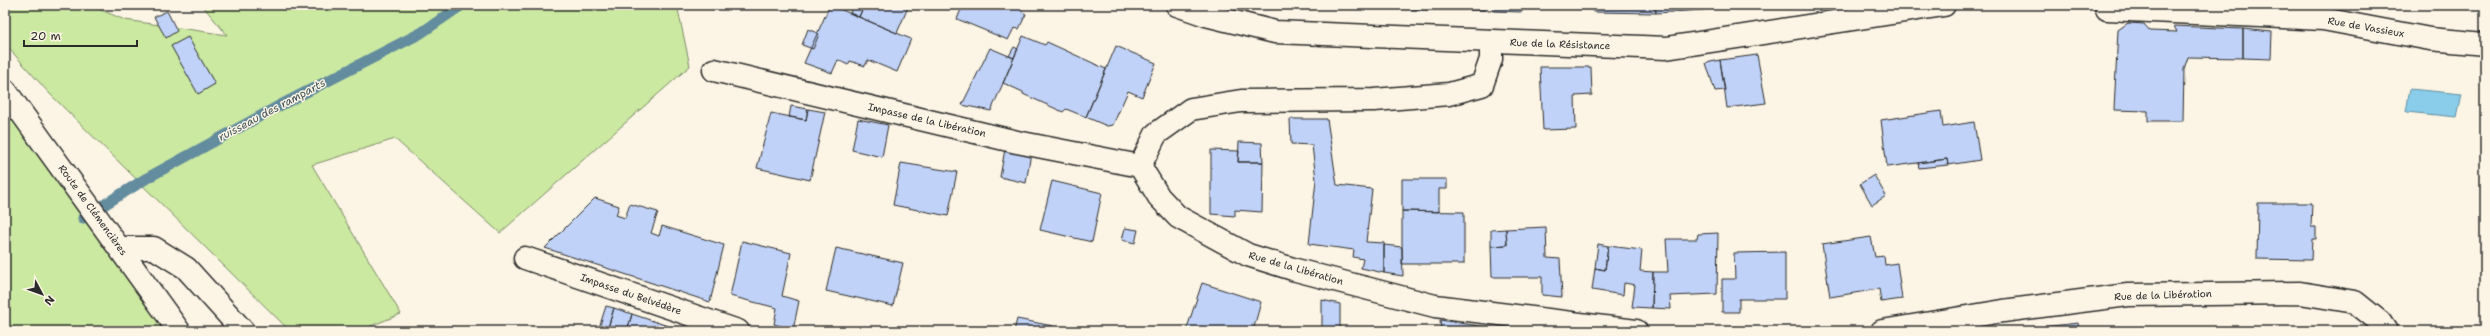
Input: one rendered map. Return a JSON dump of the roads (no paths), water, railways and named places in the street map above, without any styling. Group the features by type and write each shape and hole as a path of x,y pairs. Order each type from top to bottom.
{"street":[{"name":"Rue de la Résistance","path":"1177,5 1206,15 1275,32 1666,48 1944,5"},
{"name":"Rue de Vassieux","path":"2106,5 2106,9 2323,20 2430,39 2485,44"},
{"path":"1140,166 1156,134 1191,109 1241,102 1381,99 1449,94 1482,85 1491,59 1491,41"},
{"name":"Impasse de la Libération","path":"714,70 1017,142 1140,166"},
{"name":"Route de Clémencières","path":"5,90 121,248 179,331"},
{"name":"Rue de la Libération","path":"1140,166 1159,197 1178,217 1248,255 1296,270 1435,306 1636,331"},
{"path":"121,248 154,248 186,268 244,331"},
{"name":"Impasse du Belvédère","path":"525,258 738,331"},
{"name":"Rue de la Libération","path":"1882,331 2003,311 2128,295 2300,293 2355,302 2380,322 2386,331"}],"water":[{"path":"2410,89 2462,94 2457,117 2406,112"}],"waterway":[{"name":"ruisseau des ramparts","path":"83,218 147,178 275,108 421,33 462,5"}]}
